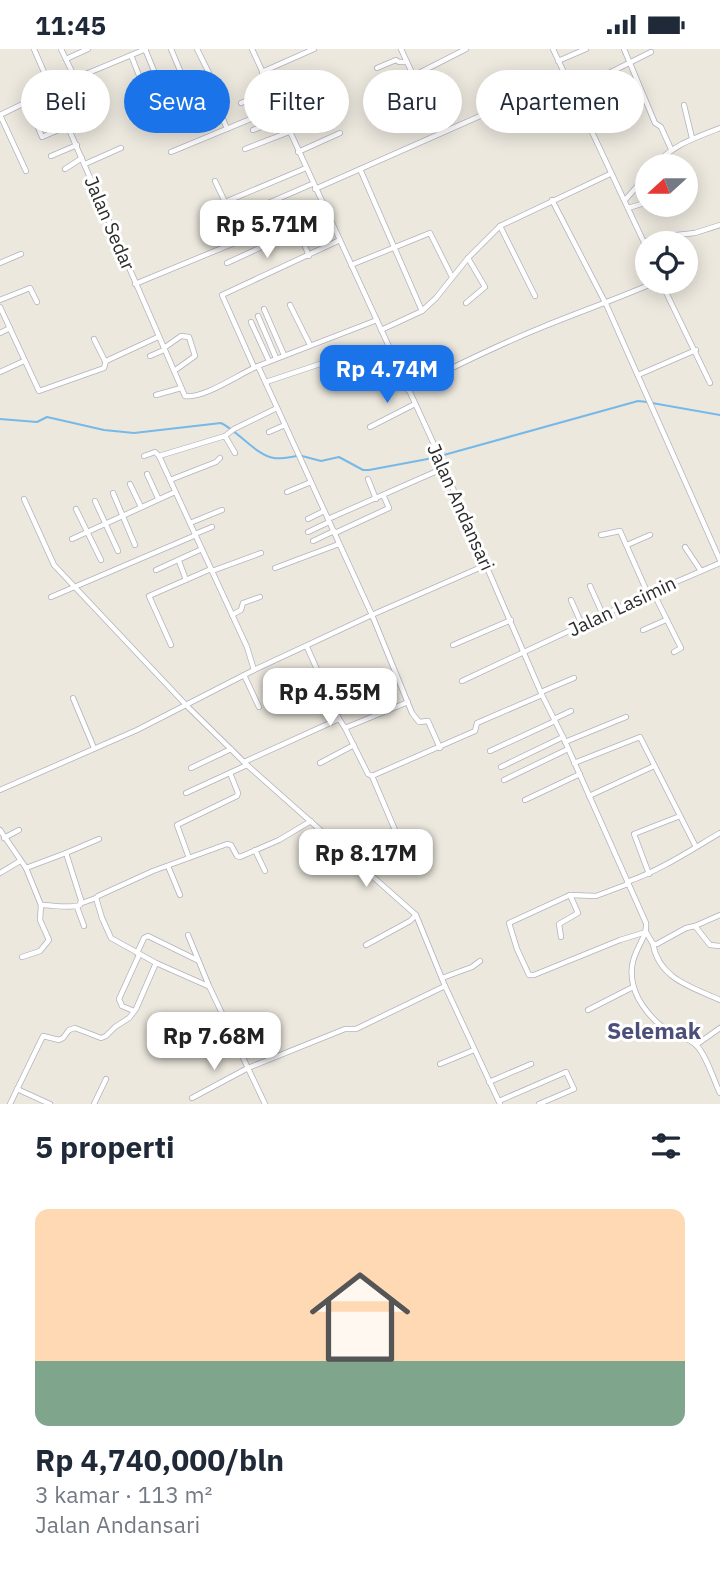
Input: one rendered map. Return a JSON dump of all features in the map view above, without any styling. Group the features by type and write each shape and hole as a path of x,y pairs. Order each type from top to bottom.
{"street":[{"name":"Jalan Sedar","path":"34,49 44,70"},
{"path":"61,49 72,70"},
{"path":"66,59 88,49"},
{"path":"95,70 145,49 154,70"},
{"path":"171,49 180,70"},
{"path":"197,49 208,70"},
{"name":"Jalan Andansari","path":"252,49 261,70"},
{"path":"267,70 314,49"},
{"path":"401,49 410,70"},
{"path":"425,70 466,49"},
{"path":"553,49 562,70"},
{"path":"558,61 586,49"},
{"path":"624,49 655,123 661,127 671,149"},
{"path":"615,70 651,52"},
{"path":"131,55 137,70"},
{"path":"377,68 396,60 407,62"},
{"path":"21,104 0,115 26,171"},
{"path":"684,105 692,138"},
{"path":"666,154 692,138 720,128"},
{"name":"Jalan Sedar","path":"71,133 186,397 214,388 256,366"},
{"path":"171,152 217,133"},
{"path":"246,149 286,133"},
{"name":"Jalan Andansari","path":"289,133 441,461 541,694 580,774 646,923 646,932 659,964 681,983 720,1000"},
{"path":"227,221 360,169 440,133"},
{"path":"592,133 639,231"},
{"path":"298,152 340,134"},
{"path":"51,156 76,145"},
{"path":"65,169 121,148"},
{"path":"206,210 306,168"},
{"path":"360,169 422,311"},
{"path":"381,330 422,311 500,226 610,174"},
{"path":"215,181 225,202"},
{"path":"625,200 635,189"},
{"path":"552,200 606,304 720,561"},
{"path":"135,284 324,206"},
{"path":"628,208 635,206"},
{"path":"227,263 328,216"},
{"path":"294,219 309,256"},
{"path":"698,232 720,225"},
{"path":"500,226 535,296"},
{"path":"351,265 428,233 432,234 452,277"},
{"path":"340,240 222,295 266,382 372,615 408,702 419,722 428,721 440,748"},
{"path":"0,263 21,254"},
{"path":"466,303 485,287 468,258"},
{"path":"0,300 30,288 37,302"},
{"path":"408,390 546,325 635,291"},
{"path":"667,294 710,383"},
{"path":"290,305 310,345"},
{"path":"0,307 39,391 106,367 94,339"},
{"path":"264,309 284,355"},
{"path":"258,316 276,358"},
{"path":"256,366 377,320"},
{"path":"251,322 269,361"},
{"path":"0,333 10,328"},
{"path":"150,356 181,336 189,337 195,356 174,371"},
{"path":"105,362 158,337"},
{"path":"638,375 696,350"},
{"path":"0,372 24,361"},
{"path":"266,382 329,361"},
{"path":"156,394 181,388"},
{"path":"370,427 415,404"},
{"path":"159,456 229,432 277,408"},
{"path":"269,432 285,425"},
{"path":"229,432 235,453"},
{"path":"145,456 155,452 159,456 254,664 254,670"},
{"path":"170,480 220,458"},
{"path":"307,533 329,520 444,468"},
{"path":"147,474 158,498"},
{"path":"368,479 376,499"},
{"path":"287,492 311,482"},
{"path":"130,484 141,507"},
{"path":"72,539 175,492"},
{"path":"113,493 135,545"},
{"path":"313,541 388,507 384,496"},
{"path":"24,499 54,565 77,585 187,706 231,749 416,915 474,1050 500,1102 566,1072 574,1089 539,1104"},
{"path":"95,501 118,551"},
{"path":"76,509 101,560"},
{"path":"190,523 222,510"},
{"path":"308,519 324,511"},
{"path":"51,597 212,527"},
{"path":"601,535 618,530 681,648 674,652"},
{"path":"627,545 650,535"},
{"path":"275,568 339,544"},
{"path":"685,547 701,571"},
{"path":"156,570 202,548"},
{"path":"171,645 149,596 261,553"},
{"path":"179,561 187,580"},
{"name":"Jalan Lasimin","path":"462,681 720,561"},
{"path":"0,790 187,706 254,670 372,615 486,565"},
{"path":"590,586 603,615"},
{"path":"232,615 241,610 243,603 260,597"},
{"path":"571,600 582,625"},
{"path":"453,645 511,620"},
{"path":"643,630 666,620"},
{"path":"307,647 339,719 368,774 372,776 398,837"},
{"path":"244,675 259,707"},
{"path":"372,776 440,748 475,731 477,723 574,678"},
{"path":"301,699 325,689"},
{"path":"73,698 94,748"},
{"path":"345,728 408,702"},
{"path":"490,751 571,711"},
{"path":"501,768 564,740 626,717"},
{"path":"186,793 339,719"},
{"path":"574,763 637,737 643,740 695,847"},
{"path":"320,762 354,745"},
{"path":"191,768 231,749"},
{"path":"504,780 568,749"},
{"path":"589,796 654,766"},
{"path":"190,858 177,825 237,796 230,773"},
{"path":"525,800 580,774"},
{"path":"649,874 634,834 680,816"},
{"path":"41,905 69,908 79,905 153,871 228,844 239,857 311,821"},
{"path":"0,830 26,868 41,905 40,920 49,940 40,951 22,957"},
{"path":"4,838 19,831"},
{"path":"646,932 531,976 517,949 509,923 570,895 596,896 628,883 672,863 720,833"},
{"path":"26,868 99,839"},
{"path":"255,850 265,871"},
{"path":"66,853 84,926"},
{"path":"0,873 20,861"},
{"path":"168,866 180,895"},
{"path":"562,937 559,924 578,913 570,895"},
{"path":"96,898 111,938 156,963 209,986"},
{"path":"366,945 416,915"},
{"path":"653,944 720,915"},
{"path":"695,926 710,945 720,946"},
{"path":"646,932 631,964 633,987 640,1002 662,1025 696,1045 720,1093"},
{"path":"188,935 197,961 265,1104"},
{"path":"134,1011 122,1006 120,999 144,937 148,936 197,961"},
{"path":"442,978 472,967 480,961"},
{"path":"10,1104 43,1036 59,1040 75,1028 104,1038 134,1011 156,963"},
{"path":"192,1098 248,1068 345,1030 355,1029 446,986"},
{"path":"588,1010 633,987"},
{"path":"696,1045 720,1028"},
{"path":"440,1064 474,1050"},
{"path":"489,1082 531,1064"},
{"path":"96,1103 106,1079"},
{"path":"17,1089 51,1104"}],"waterway":[{"path":"302,456 321,461 339,457 363,470 369,470 433,458 638,401 647,402"},
{"path":"652,403 720,415"},
{"path":"0,419 37,422 47,417 104,430 134,433 221,423 268,456 297,456"}],"district":[{"name":"Selemak","path":"654,1031"}]}
